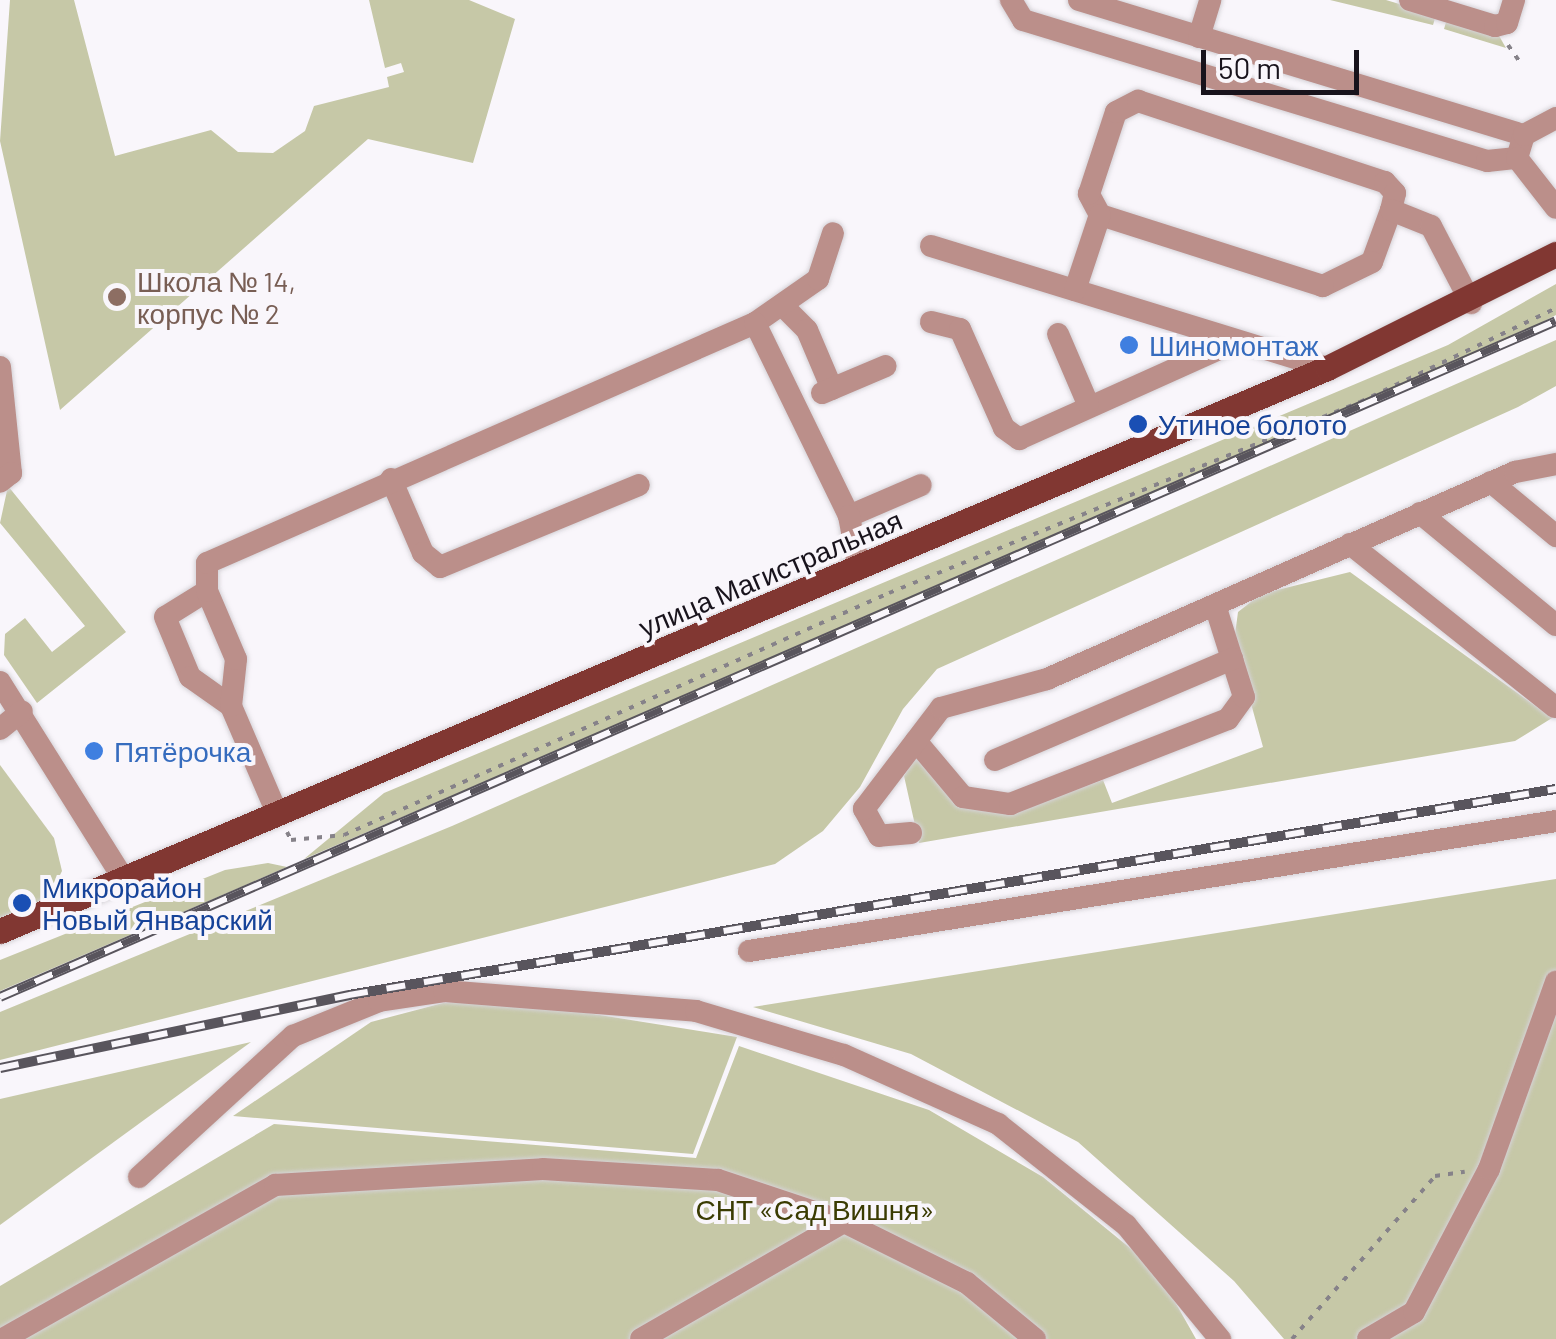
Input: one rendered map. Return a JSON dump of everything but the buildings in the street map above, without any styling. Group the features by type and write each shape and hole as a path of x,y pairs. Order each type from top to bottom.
{"main road":[{"name":"улица Магистральная","path":"0,931 1327,368 1471,303 1556,254"}],"street":[{"path":"1010,0 1023,20 1487,161 1520,147 1556,118"},
{"path":"1079,0 1199,36 1520,147 1556,208"},
{"path":"1199,36 1210,0"},
{"path":"1410,0 1495,26 1507,22 1514,0"},
{"path":"1130,101 1385,182 1395,193 1391,210 1372,262 1323,286 1100,215 1089,194 1116,112 1130,101"},
{"path":"1391,210 1430,226 1471,303"},
{"path":"1075,290 1100,215"},
{"path":"277,813 231,706 236,659 206,591 207,562 220,553 756,323 818,280 833,233"},
{"path":"931,246 1327,368"},
{"path":"782,305 807,330 832,388"},
{"path":"932,322 960,329 1010,437 1028,438 1088,404 1237,341"},
{"path":"756,323 785,392 800,403 849,516 858,568"},
{"path":"1058,334 1088,404"},
{"path":"800,403 886,366"},
{"path":"0,367 11,473 0,482"},
{"path":"912,834 878,836 864,809 941,708 1047,679 1216,608 1491,482 1556,464"},
{"path":"391,479 423,553 440,567 639,485"},
{"path":"1491,482 1556,536"},
{"path":"849,516 921,485"},
{"path":"1420,514 1556,625"},
{"path":"1350,544 1555,707"},
{"path":"206,591 165,616 190,677 231,706"},
{"path":"916,740 963,797 1010,804 1236,716 1244,697 1216,608"},
{"path":"995,760 1232,659"},
{"path":"0,682 123,878"},
{"path":"0,729 22,712"},
{"path":"749,951 1556,822"},
{"path":"1368,1339 1414,1312 1489,1170 1556,982"},
{"path":"139,1177 293,1036 378,1001 462,991 696,1010 844,1054 998,1124 1126,1225 1220,1339"},
{"path":"3,1339 275,1185 543,1169 718,1180 844,1222 966,1283 1036,1339"},
{"path":"641,1339 844,1222"}],"path":[{"path":"277,813 291,840 344,835 889,594 1360,402 1556,308"},
{"path":"1292,1339 1435,1176 1489,1170"}],"green space":[{"name":"Школа № 14, корпус № 2","path":"10,0 74,0 115,156 211,130 238,152 273,153 305,131 314,106 389,87 387,77 404,72 401,63 385,68 369,0 469,0 515,19 473,163 368,139 60,410 0,141"},
{"path":"1330,0 1386,0 1436,15 1433,25"},
{"path":"1447,19 1498,34 1506,48 1444,29"},
{"path":"1556,284 1556,315 1445,372 304,859 384,793 1448,345"},
{"path":"1556,340 1556,386 1518,407 937,669 903,709 860,787 823,831 775,864 0,1060 0,1012 452,826"},
{"path":"8,486 126,632 37,703 4,655 5,634 25,618 52,652 85,626 0,523"},
{"path":"1350,572 1552,718 1515,741 919,843 904,776 916,756 936,781 1028,807 1103,780 1112,803 1263,747 1234,642 1238,612 1261,594"},
{"path":"0,765 54,838 62,871 49,897 0,918"},
{"path":"268,863 287,867 0,991 0,960 225,870"},
{"path":"1556,879 1556,1339 1284,1339 1234,1281 1078,1142 911,1054 753,1007"},
{"path":"512,1001 737,1037 693,1154 233,1116 371,1022 443,1003"},
{"path":"251,1042 0,1225 0,1099"},
{"name":"СНТ «Сад Вишня»","path":"739,1046 929,1110 1043,1177 1157,1270 1196,1339 0,1339 0,1286 274,1124 696,1158"}],"railway":[{"path":"0,997 1556,321"},
{"path":"0,1068 349,995 1556,789"}],"place":[{"name":"Школа № 14, корпус № 2","path":"117,297"},
{"name":"Шиномонтаж","path":"1129,345"},
{"name":"Утиное болото","path":"1138,424"},
{"name":"Пятёрочка","path":"94,751"},
{"name":"Микрорайон Новый Январский","path":"22,903"}]}
